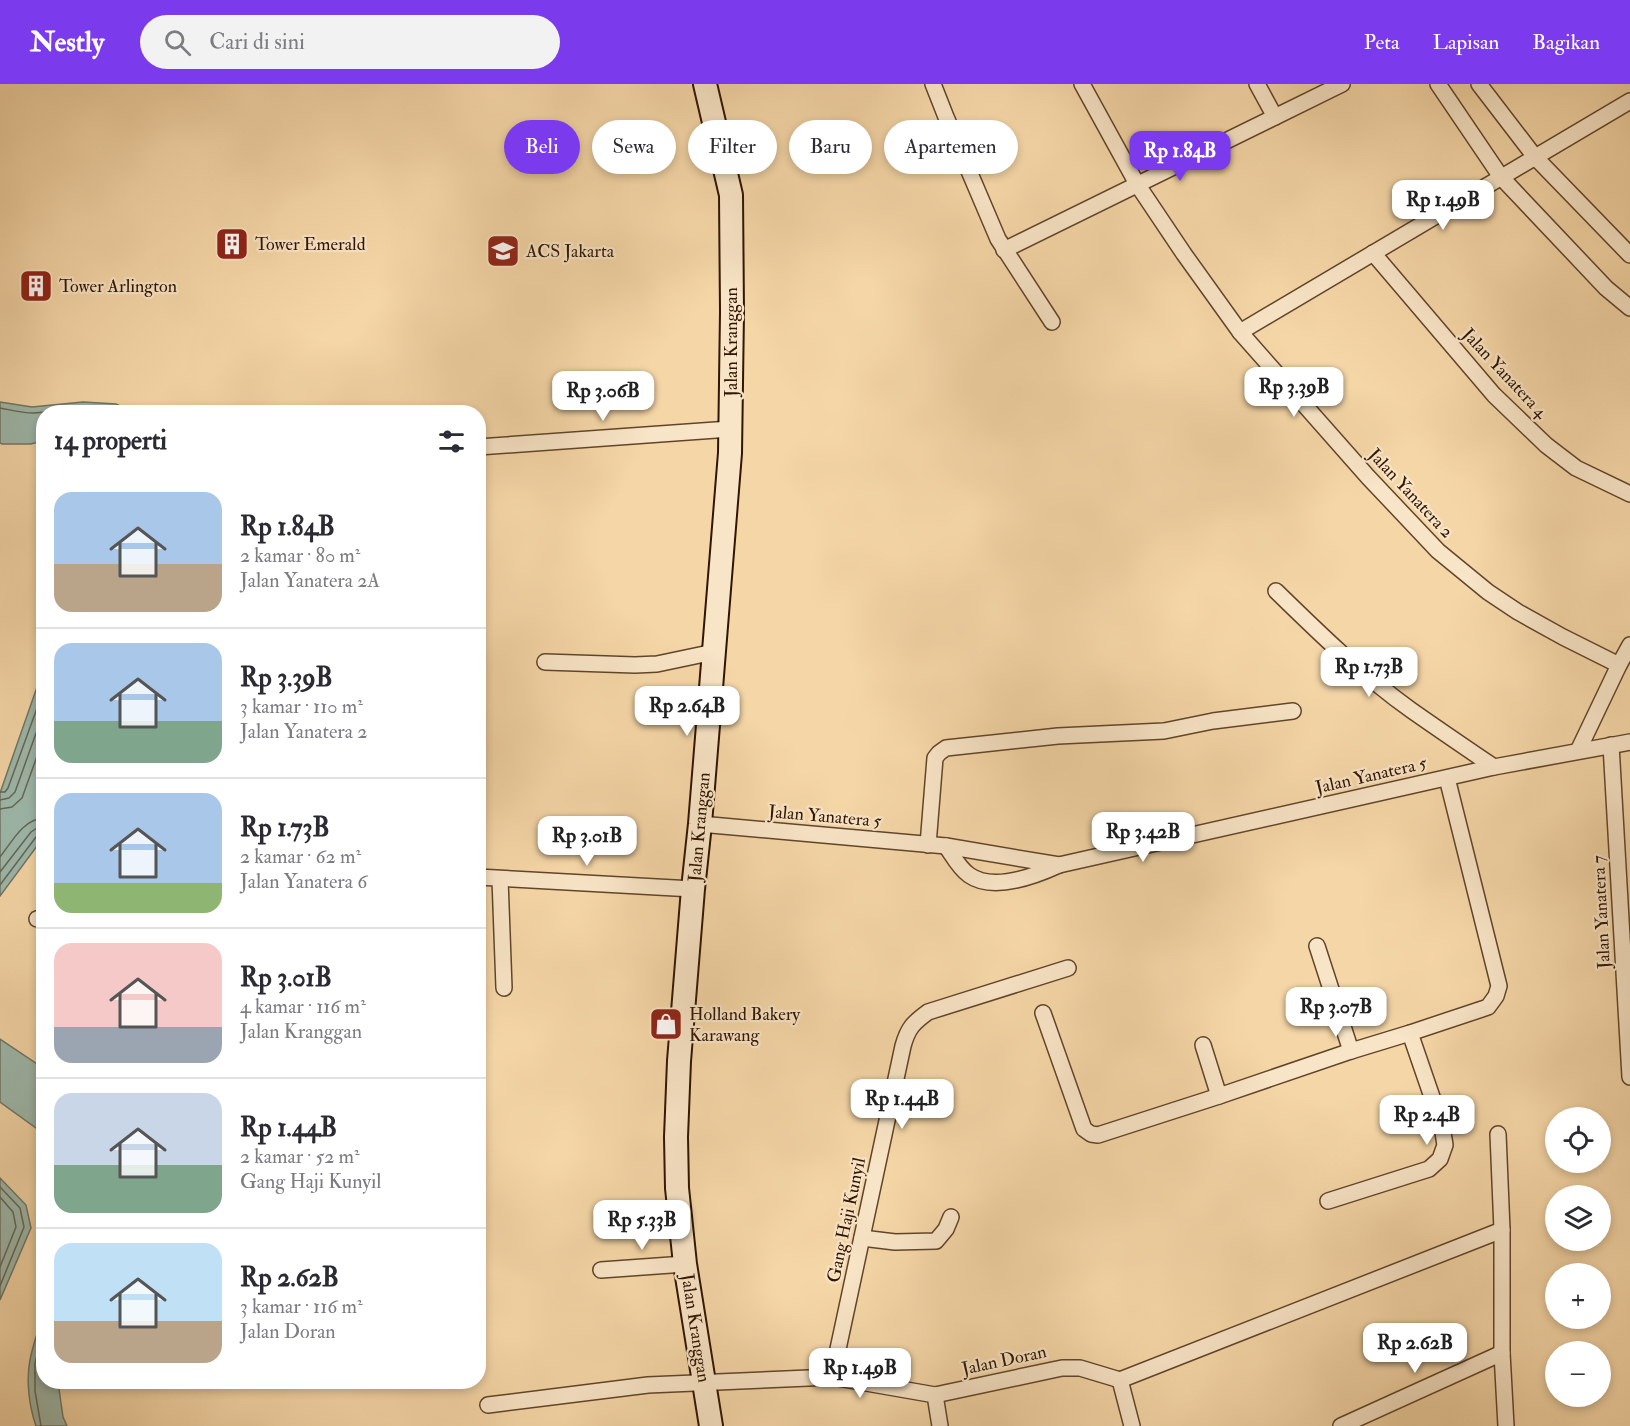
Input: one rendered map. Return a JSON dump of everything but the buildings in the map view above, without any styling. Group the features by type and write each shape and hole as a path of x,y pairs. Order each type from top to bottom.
{"main road":[{"name":"Jalan Kranggan","path":"705,84 731,195 730,429 714,652 676,1104 677,1188 685,1264 711,1426"}],"street":[{"path":"933,84 1004,249 1052,321"},
{"name":"Jalan Yanatera 2","path":"1082,84 1137,184 1240,332 1368,477 1438,552 1488,592 1518,612 1619,665"},
{"path":"1257,84 1275,117"},
{"path":"1004,249 1342,84"},
{"path":"1438,84 1501,177 1606,288 1630,308"},
{"path":"1479,84 1535,157 1630,255"},
{"path":"1240,332 1630,101"},
{"name":"Jalan Yanatera 4","path":"1373,253 1494,395 1546,445 1576,468 1630,494"},
{"path":"486,446 730,429"},
{"path":"1276,591 1375,682 1410,710 1494,767"},
{"path":"1578,751 1630,645"},
{"path":"545,662 657,664 714,652"},
{"path":"928,845 935,758 946,748 1058,736 1164,731 1213,721 1293,711"},
{"name":"Jalan Yanatera 5","path":"946,846 959,866 979,880 990,882 1021,879 1059,865 1494,767 1630,742"},
{"name":"Jalan Yanatera 7","path":"1611,745 1630,1077"},
{"path":"1043,1013 1084,1129 1091,1134 1098,1135 1488,1007 1496,996 1499,986 1447,778"},
{"name":"Jalan Yanatera 5","path":"700,824 946,846 1059,865"},
{"path":"486,878 693,889"},
{"path":"500,879 504,988"},
{"path":"1317,946 1351,1051"},
{"name":"Gang Haji Kunyil","path":"832,1377 903,1046 908,1032 915,1021 928,1012 1068,968"},
{"path":"1328,1201 1429,1169 1440,1159 1445,1145 1442,1126 1410,1033"},
{"path":"1203,1045 1220,1096"},
{"path":"1498,1134 1502,1230 1502,1353 1506,1426"},
{"path":"862,1238 895,1242 936,1240 946,1229 951,1217"},
{"path":"1132,1426 1120,1380 1502,1230"},
{"path":"601,1270 685,1264"},
{"path":"1341,1426 1502,1353"},
{"name":"Jalan Doran","path":"488,1405 648,1385 832,1377 935,1395 1062,1368 1080,1368 1120,1380"},
{"path":"935,1395 940,1426"}],"water":[{"path":"0,402 36,407 36,443 0,443"},
{"path":"83,402 118,405 52,405"},
{"path":"36,690 36,847 0,896 0,793"},
{"path":"0,1039 36,1063 36,1128 0,1102"},
{"path":"0,1178 26,1205 31,1228 0,1300"},
{"path":"36,1338 36,1389 59,1389 63,1417 67,1426 36,1426 28,1384"}],"place":[{"name":"Tower Emerald","path":"232,244"},
{"name":"ACS Jakarta","path":"503,251"},
{"name":"Tower Arlington","path":"36,286"},
{"name":"Holland Bakery Karawang","path":"666,1024"}]}
